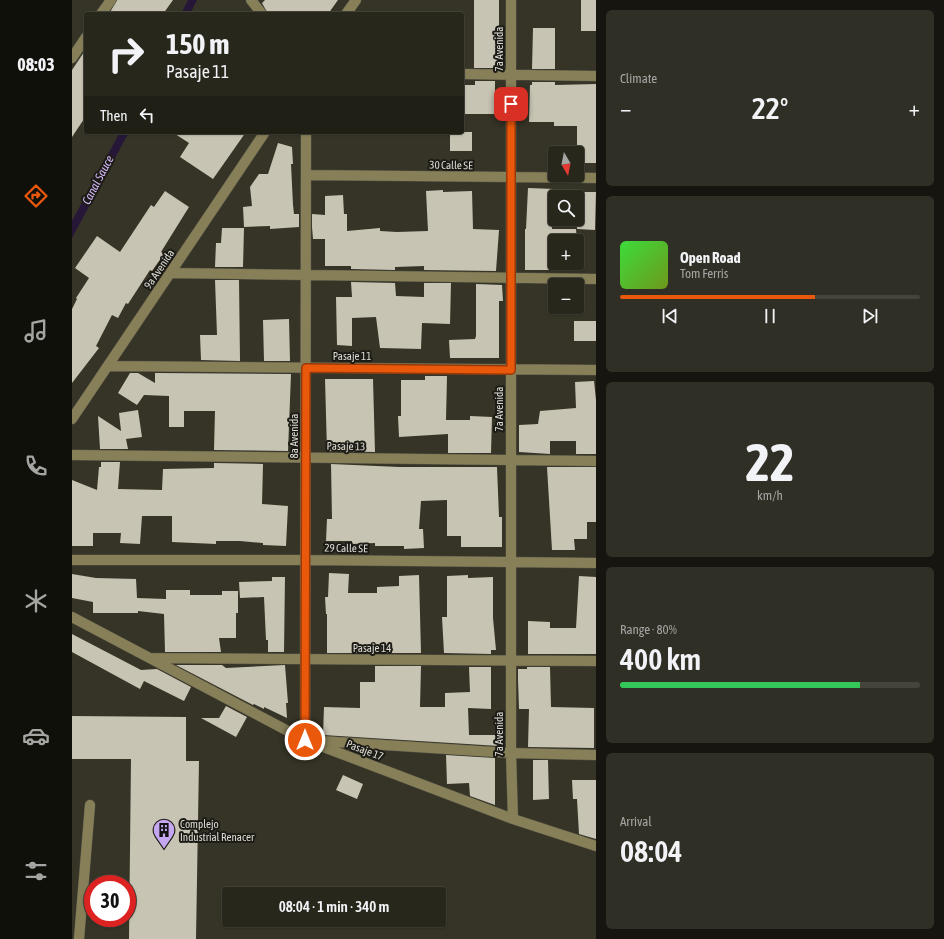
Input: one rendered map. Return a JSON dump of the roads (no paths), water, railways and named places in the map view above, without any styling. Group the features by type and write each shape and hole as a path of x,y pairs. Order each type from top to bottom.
{"street":[{"path":"102,12 111,0"},
{"path":"251,0 260,12"},
{"path":"347,12 356,0"},
{"name":"7a Avenida","path":"511,0 511,753 513,819"},
{"path":"72,58 84,40"},
{"path":"464,74 596,76"},
{"name":"9a Avenida","path":"72,419 264,134"},
{"name":"8a Avenida","path":"305,740 306,134"},
{"name":"30 Calle SE","path":"306,175 596,178"},
{"path":"172,272 306,276 596,279"},
{"name":"Pasaje 11","path":"108,366 596,370"},
{"name":"Pasaje 13","path":"72,455 596,461"},
{"name":"29 Calle SE","path":"72,560 305,560 596,563"},
{"name":"Pasaje 17","path":"72,617 305,740 513,819 596,846"},
{"name":"Pasaje 14","path":"148,658 596,661"},
{"path":"305,740 511,753 596,755"},
{"path":"79,939 90,805"}],"water":[{"path":"188,0 197,0 191,12 182,12"},
{"name":"Canal Sauce","path":"119,134 128,134 72,238 72,221"}],"place":[{"name":"Complejo Industrial Renacer","path":"164,850"}]}
